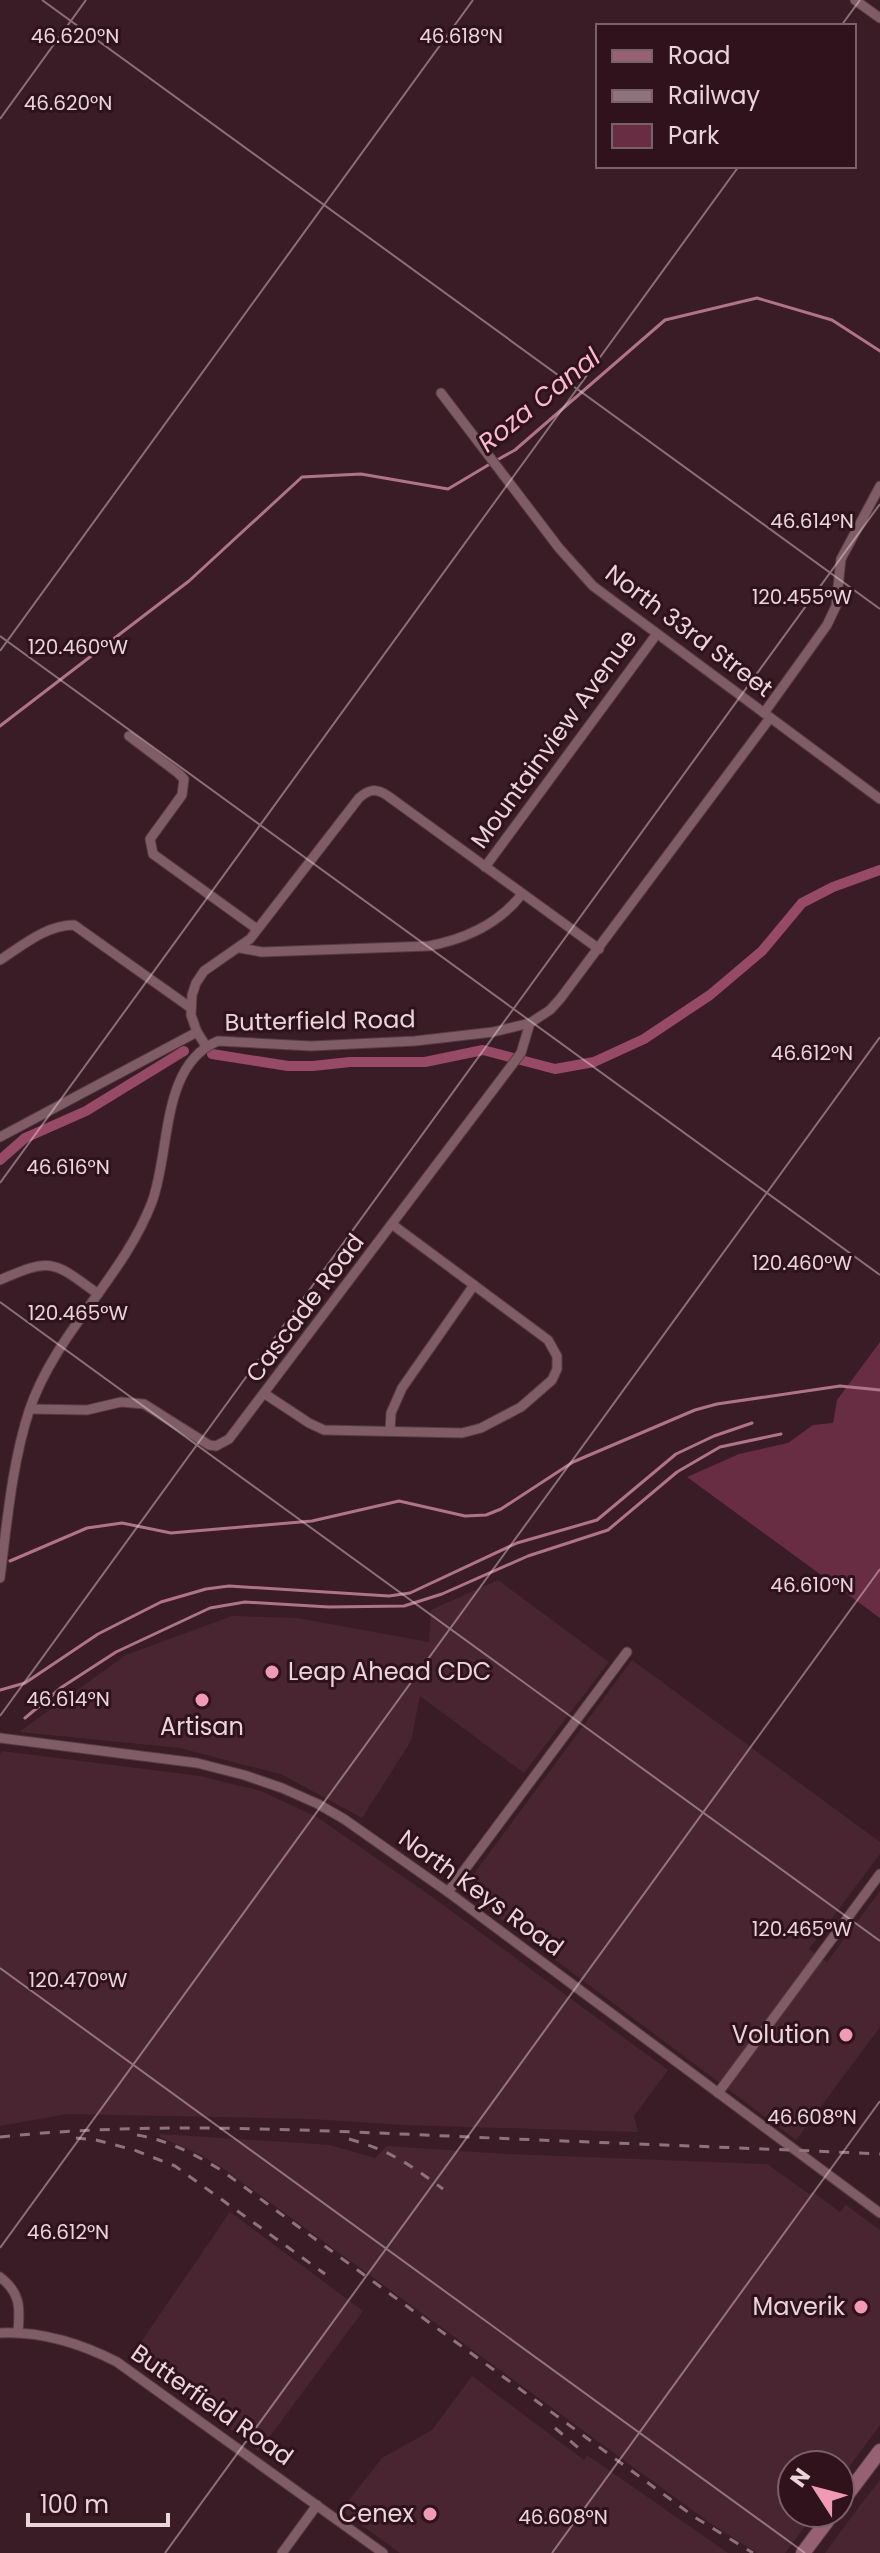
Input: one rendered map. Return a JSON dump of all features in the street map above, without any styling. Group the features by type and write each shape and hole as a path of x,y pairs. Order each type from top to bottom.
{"main road":[{"path":"856,2483 880,2451"},
{"path":"803,2553 821,2529"}],"street":[{"path":"855,0 880,18"},
{"name":"North 33rd Street","path":"441,393 559,548 593,586 880,799"},
{"name":"Butterfield Road","path":"0,1578 4,1508 30,1409 51,1364 133,1242 148,1212 164,1159 177,1085 188,1062 206,1046 230,1040 311,1046 402,1042 493,1032 530,1023 550,1010 599,949 767,715 827,625 836,606 841,559 880,486"},
{"name":"Mountainview Avenue","path":"485,867 656,635"},
{"path":"129,736 184,779 182,795 150,839 153,854 257,929"},
{"path":"206,1046 197,1032 191,1008 196,983 204,971 240,948 359,798 374,790 388,796 599,949"},
{"path":"240,948 262,952 429,946 453,941 490,924 522,894"},
{"path":"0,960 44,932 74,925 191,1008"},
{"name":"Cascade Road","path":"30,1409 87,1410 121,1402 144,1404 201,1441 216,1446 234,1435 521,1053 530,1023"},
{"path":"0,1137 197,1032"},
{"path":"265,1394 324,1430 462,1433 500,1420 531,1400 552,1380 557,1369 557,1356 548,1340 393,1225"},
{"path":"0,1280 36,1265 52,1265 98,1294"},
{"path":"390,1431 391,1413 402,1388 474,1285"},
{"path":"448,1892 627,1652"},
{"name":"North Keys Road","path":"0,1738 197,1763 270,1783 344,1819 448,1892 880,2213"},
{"path":"718,2093 880,1874"},
{"path":"0,2277 17,2295 20,2306 18,2332"},
{"name":"Butterfield Road","path":"0,2333 18,2332 72,2342 117,2362 383,2553"},
{"path":"282,2553 317,2505"}],"shaded area":[{"path":"498,1580 609,1662 524,1773 420,1696 411,1741 362,1818 281,1774 180,1748 19,1732 126,1655 232,1616 297,1618 429,1642 431,1610"},
{"path":"632,1660 880,1842 880,1854 809,1949 827,1962 880,1891 880,2027 796,2140 470,1896 470,1879"},
{"path":"2,1751 200,1776 261,1791 317,1817 435,1899 668,2070 634,2116 638,2132 311,2119 67,2114 0,2126"},
{"path":"160,2134 330,2145 375,2158 387,2146 767,2164 809,2194 813,2192 840,2212 846,2205 880,2230 880,2425 856,2457 856,2449 776,2449 776,2529 803,2529 785,2553 757,2553 710,2523 224,2169 160,2137"},
{"path":"230,2212 363,2311 259,2451 132,2355"},
{"path":"472,2376 584,2460 587,2455 728,2553 400,2553 341,2510 382,2458 432,2430"},
{"path":"880,2480 880,2553 825,2553 843,2529 856,2529 856,2511"}],"green space":[{"path":"880,1342 880,1618 687,1477 739,1454 788,1443 813,1425 833,1423 837,1400"}],"waterway":[{"name":"Roza Canal","path":"497,460 515,450 665,320 757,298 832,320 880,351"},
{"name":"Roza Canal","path":"0,726 189,581 302,477 361,474 448,489 490,464"},
{"path":"212,1054 288,1066 425,1062 483,1050 555,1069 594,1062 644,1039 710,995 762,951 802,903 833,887 880,870"},
{"path":"0,1160 25,1138 86,1111 184,1051"},
{"path":"10,1561 87,1528 122,1523 171,1533 312,1521 399,1501 465,1516 486,1515 501,1509 573,1462 695,1410 840,1386 880,1390"},
{"path":"0,1690 25,1683 98,1634 161,1602 206,1589 229,1586 389,1596 410,1593 517,1543 597,1520 676,1454 752,1423"},
{"path":"25,1718 62,1687 116,1652 210,1608 245,1602 329,1607 404,1606 442,1594 528,1556 608,1530 677,1472 720,1447 781,1434"}],"railway":[{"path":"0,2137 159,2128 266,2129 880,2154"},
{"path":"137,2135 180,2148 221,2170 696,2518 753,2553"},
{"path":"76,2138 134,2150 175,2166 325,2274"},
{"path":"349,2139 399,2159 443,2189"},
{"path":"555,2428 582,2451"}],"place":[{"name":"Leap Ahead CDC","path":"272,1672"},
{"name":"Artisan","path":"202,1700"},
{"name":"Volution","path":"846,2035"},
{"name":"Maverik","path":"861,2307"},
{"name":"Cenex","path":"430,2514"}]}
